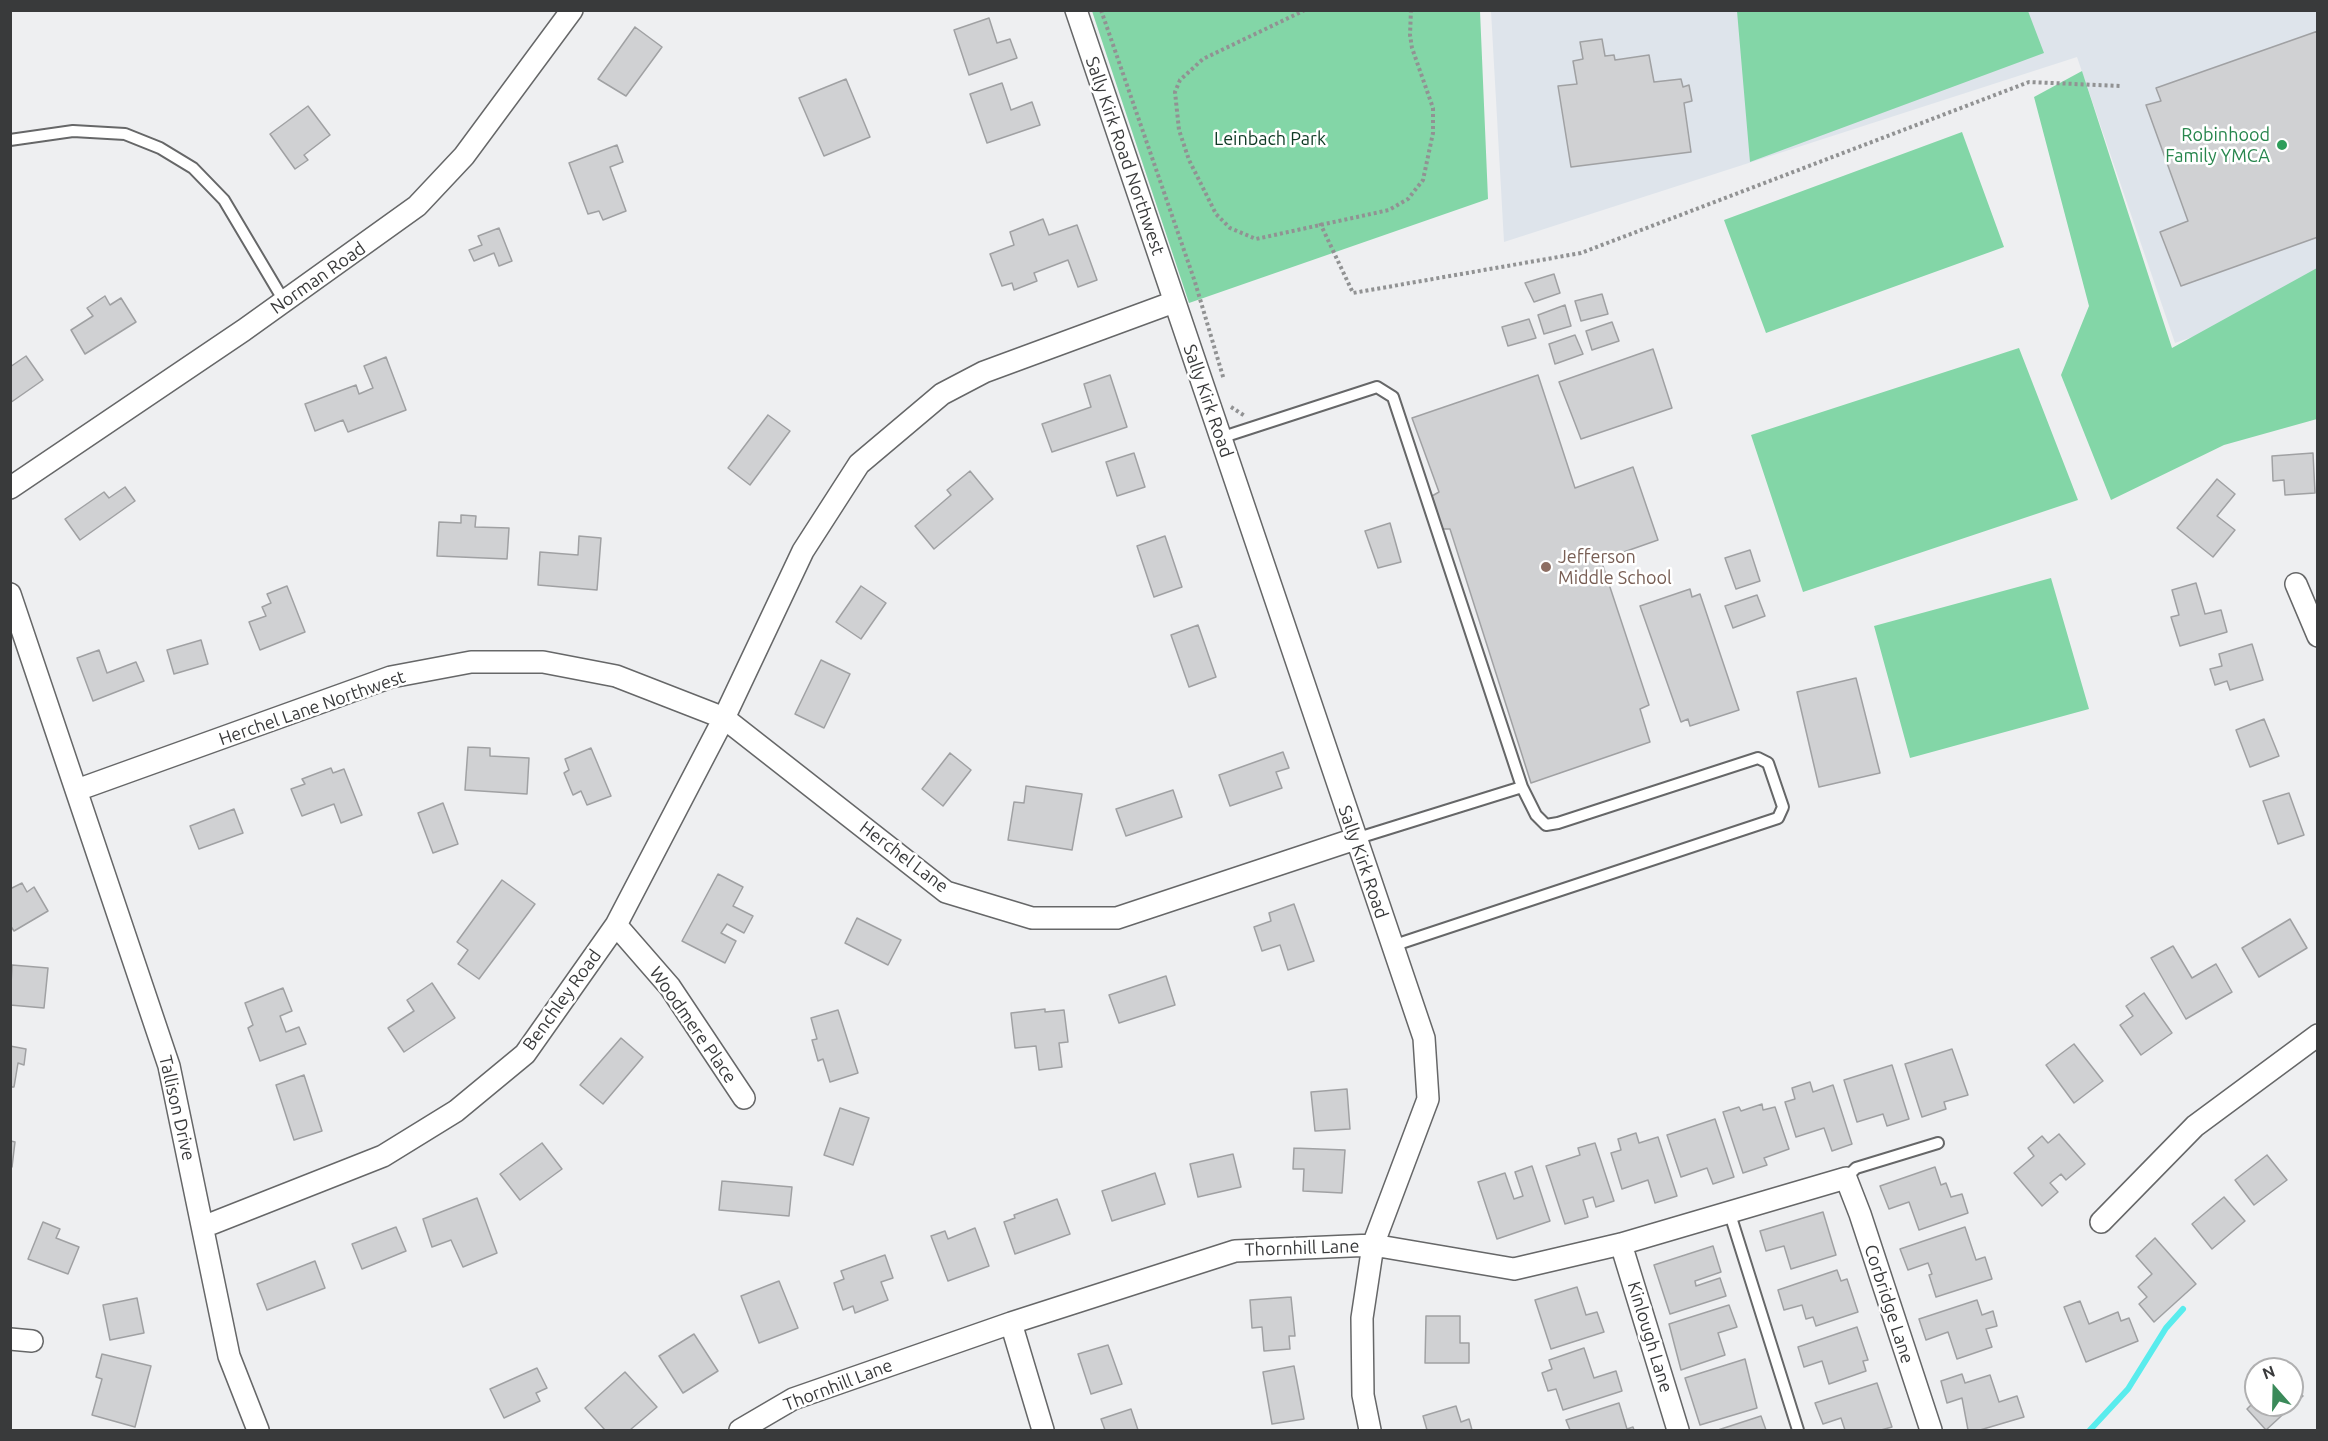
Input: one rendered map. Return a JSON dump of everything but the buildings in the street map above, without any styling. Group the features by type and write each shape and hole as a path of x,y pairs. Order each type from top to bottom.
{"street":[{"name":"Norman Road","path":"10,488 284,301 417,206 464,156 572,10"},
{"name":"Sally Kirk Road Northwest","path":"1076,10 1174,302"},
{"name":"Sally Kirk Road","path":"1174,302 1354,839 1424,1038 1428,1099 1373,1245 1362,1318 1363,1395 1370,1431"},
{"name":"Benchley Road","path":"203,1227 383,1156 456,1112 525,1054 616,925 724,718 803,551 859,464 942,394 984,372 1174,302"},
{"path":"2296,584 2318,636"},
{"name":"Tallison Drive","path":"10,594 169,1066 229,1356 258,1431"},
{"name":"Herchel Lane Northwest","path":"77,790 392,677 471,662 543,662 616,676 724,718"},
{"name":"Herchel Lane","path":"724,718 945,892 1032,918 1117,918 1354,839"},
{"name":"Woodmere Place","path":"616,925 670,987 744,1098"},
{"path":"2101,1222 2195,1126 2318,1035"},
{"name":"Thornhill Lane","path":"740,1431 793,1400 1011,1323 1235,1251 1373,1245 1514,1269 1621,1244 1846,1178"},
{"name":"Corbridge Lane","path":"1846,1178 1860,1214 1931,1431"},
{"name":"Kinlough Lane","path":"1621,1244 1678,1431"},
{"path":"1011,1323 1042,1431"},
{"path":"10,1340 32,1341"}],"lane":[{"path":"10,140 73,131 125,134 160,148 193,168 224,200 284,301"},
{"path":"1220,438 1377,387 1393,397 1522,787 1536,815 1546,825 1558,824 1758,758 1768,764 1783,807 1778,818 1392,946"},
{"path":"1354,839 1522,787"},
{"path":"1846,1178 1857,1168 1938,1143"},
{"path":"1729,1211 1798,1431"}],"path":[{"path":"1101,10 1195,282 1225,386"},
{"path":"1305,10 1203,59 1180,80 1175,92 1179,130 1199,183 1216,214 1230,228 1256,239 1277,236 1320,223 1371,217 1408,199 1423,180 1433,133 1433,108 1431,96 1412,48 1411,10"},
{"path":"1320,223 1353,293 1581,253 2029,82 2120,86"},
{"path":"1229,405 1245,416 1256,413"}],"shaded area":[{"path":"1491,11 2317,11 2317,294 2175,343 2077,57 1504,242"}],"green space":[{"name":"Leinbach Park","path":"1092,11 1480,11 1488,199 1189,303"},
{"path":"1737,11 2028,11 2044,53 1750,162"},
{"path":"2082,71 2172,348 2317,268 2317,419 2224,445 2111,500 2061,375 2089,306 2034,97"},
{"path":"1962,132 2004,247 1766,333 1724,220"},
{"path":"2019,348 2078,500 1803,592 1751,435"},
{"path":"2051,578 2089,709 1910,758 1874,626"}],"waterway":[{"path":"2090,1430 2128,1389 2166,1328 2183,1309"}],"place":[{"name":"Robinhood Family YMCA","path":"2282,145"},
{"name":"Jefferson Middle School","path":"1546,567"}]}
